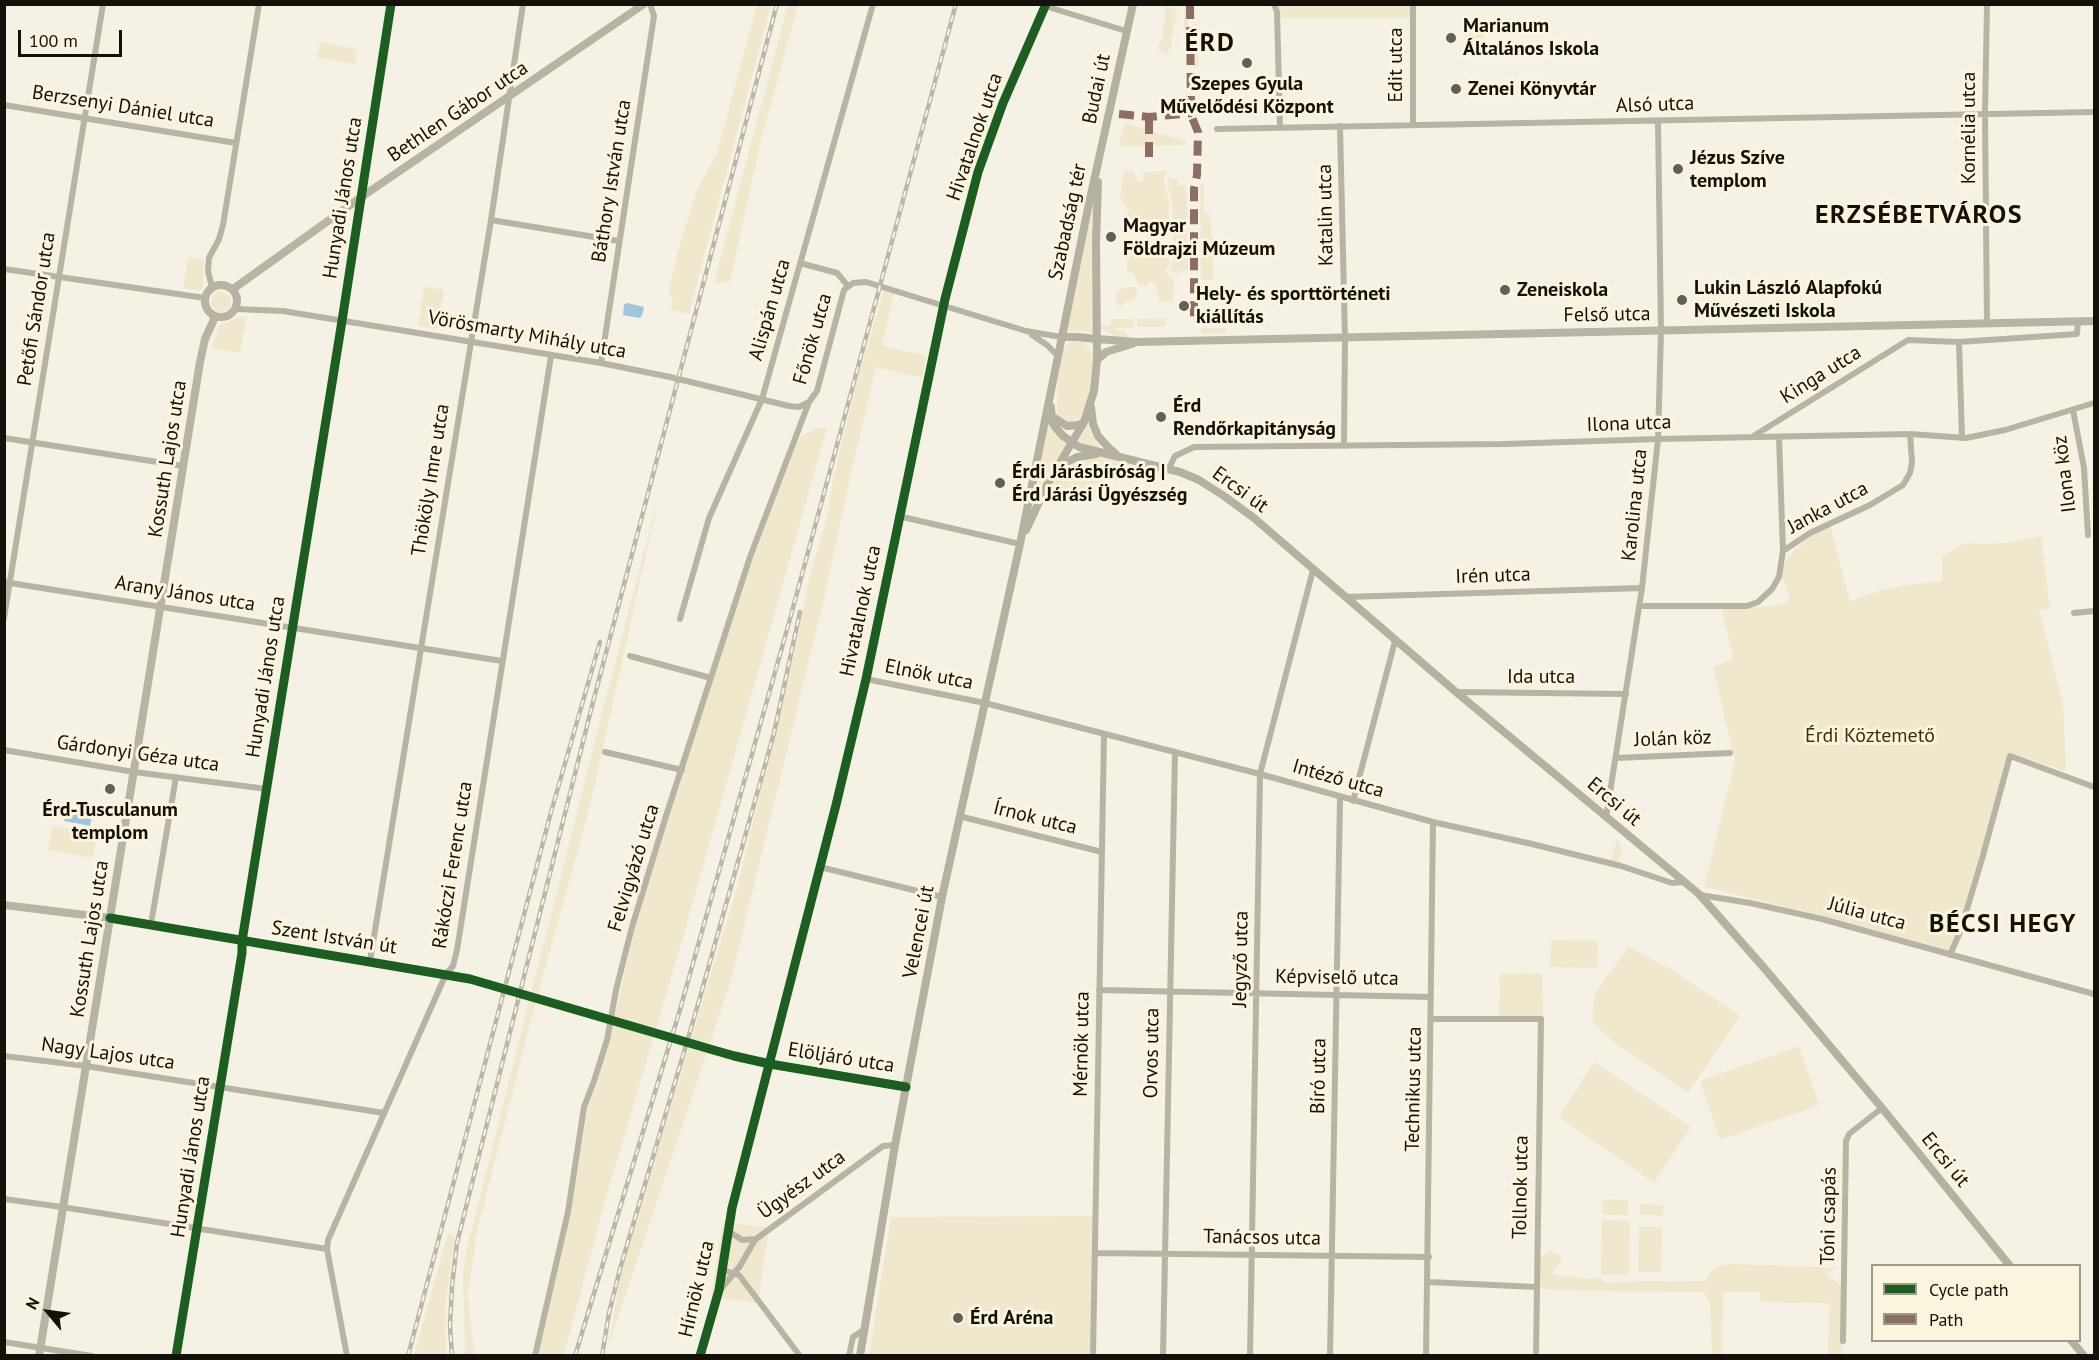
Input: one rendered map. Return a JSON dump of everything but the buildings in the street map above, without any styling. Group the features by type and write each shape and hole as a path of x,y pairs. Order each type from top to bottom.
{"main road":[{"name":"Budai út","path":"1126,31 1127,4"},
{"name":"Budai út","path":"1100,154 1133,4"},
{"name":"Szabadság tér","path":"1020,544 1100,154"},
{"name":"Szabadság tér","path":"1020,544 1040,497 1084,422 1096,379 1096,232 1100,154"},
{"path":"1061,337 1077,336 1097,339"},
{"name":"Szabadság tér","path":"1050,394 1051,415"},
{"name":"Szabadság tér","path":"1091,402 1093,424 1098,435 1108,448 1119,456"},
{"path":"1051,415 1066,426 1084,422"},
{"path":"1051,415 1056,428 1072,443 1100,453 1119,456"},
{"path":"1057,467 1077,457 1100,453"},
{"name":"Ercsi út","path":"1119,456 1169,468 1199,480 1254,518 1456,693 1699,894 1882,1108 2008,1264"},
{"name":"Velencei út","path":"860,1356 895,1144 942,897 1020,544"},
{"path":"2073,1342 2084,1356"}],"street":[{"name":"Petőfi Sándor utca","path":"4,618 7,582 86,118 103,4"},
{"path":"212,287 223,285 233,289 238,298 236,309 225,318 215,317 207,309 205,298 212,287 208,271 209,258 223,225 259,4"},
{"name":"Hunyadi János utca","path":"176,1356 242,953 242,941 391,4"},
{"name":"Thököly Imre utca","path":"370,962 491,220 523,4"},
{"name":"Bethlen Gábor utca","path":"233,289 360,198 644,4"},
{"name":"Báthory István utca","path":"601,363 654,16 650,4"},
{"name":"Alispán utca","path":"680,618 709,518 762,399 873,4"},
{"path":"1274,4 1277,18 1280,128"},
{"name":"Edit utca","path":"1413,4 1413,125"},
{"name":"Kornélia utca","path":"1987,4 1985,113 1988,323"},
{"path":"1046,5 1126,31"},
{"name":"Hivatalnok utca","path":"728,1231 866,679 898,516 944,305 978,172 1003,103 1046,5"},
{"name":"Berzsenyi Dániel utca","path":"4,105 236,143"},
{"name":"Alsó utca","path":"1217,129 2094,112"},
{"name":"Karolina utca","path":"1606,818 1642,588 1658,439 1661,331 1658,121"},
{"name":"Katalin utca","path":"1340,126 1345,338 1344,446"},
{"path":"491,220 619,241"},
{"path":"800,263 837,273 848,286 866,282 1026,331 1061,337"},
{"path":"4,269 205,298"},
{"name":"Főnök utca","path":"809,402 817,391 842,295 848,286"},
{"name":"Vörösmarty Mihály utca","path":"236,309 283,311 601,363 794,407 809,402"},
{"name":"Kossuth Lajos utca","path":"40,1351 200,362 209,328 215,317"},
{"path":"1962,438 1959,342 2077,334 2078,321"},
{"name":"Felső utca","path":"1097,339 1136,342 2094,321"},
{"path":"1026,331 1047,345 1058,356"},
{"name":"Kinga utca","path":"1752,438 1908,340 1959,342"},
{"name":"Felső utca","path":"1097,360 1106,352 1136,342"},
{"name":"Rákóczi Ferenc utca","path":"347,1356 327,1249 331,1231 446,974 451,968 457,950 551,356"},
{"name":"Felvigyázó utca","path":"535,1356 568,1212 584,1107 594,1082 611,1020 632,927 750,557 809,402"},
{"name":"Ilona utca","path":"1169,468 1175,456 1194,447 1505,444 1910,434 1976,438 2094,403"},
{"name":"Ilona köz","path":"2073,410 2084,468 2088,535"},
{"name":"Janka utca","path":"1639,606 1747,606 1758,602 1772,589 1779,577 1783,551 1810,533 1870,505 1903,485 1910,473 1912,462 1910,434"},
{"path":"4,438 183,466"},
{"path":"1779,438 1783,551"},
{"path":"898,516 1020,544"},
{"name":"Jegyző utca","path":"1250,1356 1260,774 1313,570"},
{"name":"Arany János utca","path":"7,582 502,661"},
{"name":"Irén utca","path":"1345,597 1642,588"},
{"path":"2074,613 2094,611"},
{"path":"1353,801 1395,641"},
{"path":"630,656 711,678"},
{"name":"Elnök utca","path":"866,679 985,703"},
{"name":"Ida utca","path":"1456,693 1626,694"},
{"name":"Intéző utca","path":"985,703 1260,774 1433,822 1622,866 1667,881 1683,882"},
{"name":"Mérnök utca","path":"1093,1356 1104,734"},
{"name":"Gárdonyi Géza utca","path":"4,750 134,772 267,789"},
{"path":"605,752 682,770"},
{"name":"Orvos utca","path":"1163,1356 1175,752"},
{"name":"Jolán köz","path":"1616,758 1730,753"},
{"path":"1950,955 1960,932 2010,756 2094,787"},
{"path":"152,918 176,777"},
{"name":"Bíró utca","path":"1330,1356 1340,798"},
{"name":"Írnok utca","path":"959,816 1102,852"},
{"name":"Technikus utca","path":"1426,1356 1433,822"},
{"path":"820,867 942,897"},
{"name":"Júlia utca","path":"1699,894 1822,919 2094,994"},
{"name":"Szent István út","path":"4,905 110,918 446,974 611,1020"},
{"name":"Képviselő utca","path":"1100,990 1431,997"},
{"name":"Tollnok utca","path":"1431,1019 1541,1019 1536,1356"},
{"name":"Elöljáró utca","path":"611,1020 770,1064 906,1087"},
{"name":"Nagy Lajos utca","path":"4,1056 86,1066 384,1113"},
{"name":"Tóni csapás","path":"1843,1341 1846,1141 1850,1134 1882,1108"},
{"name":"Ügyész utca","path":"728,1231 742,1240 756,1239 883,1146 895,1144"},
{"path":"4,1199 327,1249"},
{"name":"Hírnök utca","path":"700,1356 719,1290 728,1231"},
{"path":"719,1290 756,1239"},
{"name":"Tanácsos utca","path":"1096,1253 1429,1257"},
{"path":"723,1270 734,1272 746,1284 800,1356"},
{"path":"1428,1282 1536,1287"},
{"name":"Velencei út","path":"849,1356 853,1337 865,1329"},
{"path":"4,1342 40,1351 92,1356"}],"green space":[{"path":"788,4 798,5 760,144 730,282 714,283"},
{"path":"757,5 771,5 689,314 671,310 673,296 668,294 679,247 697,190 717,153"},
{"path":"1274,5 1413,5 1413,18 1277,18"},
{"path":"1164,7 1174,8 1178,16 1174,23 1171,47 1167,54 1159,51 1158,46 1164,37 1162,34 1166,13"},
{"path":"1184,10 1188,10 1189,49 1184,50"},
{"path":"1466,20 1484,20 1483,55 1466,55"},
{"path":"1193,24 1197,24 1199,67 1193,67"},
{"path":"320,42 357,49 355,64 317,58"},
{"path":"1124,123 1186,141 1186,145 1119,146"},
{"path":"1124,171 1134,171 1136,181 1143,181 1143,172 1168,171 1163,179 1169,202 1168,226 1135,227 1131,225 1126,206 1120,197"},
{"path":"1171,174 1171,179 1178,179 1178,186 1186,185 1188,224 1173,225 1172,201 1167,183"},
{"path":"1200,184 1204,184 1204,213 1210,214 1211,237 1213,237 1213,280 1201,280"},
{"path":"1090,203 1094,203 1093,334 1084,331 1066,333"},
{"path":"1173,229 1187,230 1188,270 1179,271 1179,274 1170,271 1173,262"},
{"path":"1131,245 1169,246 1170,263 1165,271 1174,281 1173,301 1159,300 1155,282 1150,281 1146,286 1138,285 1134,273 1127,271 1127,248"},
{"path":"188,257 204,259 203,288 199,291 183,288"},
{"path":"424,287 444,290 437,329 418,326"},
{"path":"1135,287 1138,291 1135,300 1118,306 1115,296 1120,289"},
{"path":"884,290 894,294 882,345 927,356 922,378 876,367 825,595 730,984 608,1347 621,1272 738,884 797,640 809,578 828,514 833,479 856,385"},
{"path":"221,292 228,295 231,302 228,309 221,312 214,309 211,302 214,295"},
{"path":"238,317 246,317 240,353 212,348 219,326"},
{"path":"1166,318 1166,326 1137,327 1137,319"},
{"path":"1110,319 1134,319 1134,327 1116,328 1116,330 1124,330 1129,338 1116,337 1101,328 1100,326 1110,325"},
{"path":"1201,328 1226,328 1226,333 1201,334"},
{"path":"1075,340 1085,343 1093,355 1091,390 1081,417 1068,423 1057,415 1058,378 1063,351 1069,343"},
{"path":"1048,421 1056,435 1067,444 1048,473 1030,511"},
{"path":"1087,425 1100,447 1099,448 1078,442"},
{"path":"816,428 827,428 680,948 605,1201 564,1355 538,1356 571,1214 588,1106 603,1066 635,929 668,816 755,553 798,438"},
{"path":"1101,456 1162,470 1158,475 1092,484 1092,491 1043,497 1059,469 1083,457"},
{"path":"661,487 589,810 532,1016 477,1232 468,1294 474,1355 465,1355 463,1276 466,1251"},
{"name":"Érdi Köztemető","path":"1830,525 1850,601 1880,590 1942,581 1942,556 1963,544 2008,543 2041,536 2050,609 2039,610 2063,703 2066,771 2008,753 1983,847 1950,951 1832,918 1704,887 1735,762 1713,667 1733,659 1722,609 1771,606 1790,599 1783,580 1783,569 1787,558 1811,535"},
{"path":"52,826 97,833 93,858 48,850"},
{"path":"1617,839 1622,851 1617,862 1611,860"},
{"path":"1551,940 1598,941 1597,968 1550,967"},
{"path":"1629,947 1672,970 1740,1016 1688,1093 1616,1044 1594,1024 1592,1016 1594,999 1599,987"},
{"path":"1542,973 1543,1018 1499,1017 1500,974"},
{"path":"1799,1046 1819,1105 1720,1140 1700,1081"},
{"path":"1594,1062 1691,1127 1654,1183 1559,1117"},
{"path":"1603,1199 1628,1200 1628,1215 1602,1214"},
{"path":"1640,1204 1664,1205 1663,1216 1640,1214"},
{"path":"1093,1216 1090,1355 869,1356 891,1217"},
{"path":"1602,1220 1630,1221 1629,1275 1601,1275"},
{"path":"723,1222 769,1228 758,1303 711,1297"},
{"path":"1639,1227 1662,1227 1661,1272 1638,1272"},
{"path":"448,1233 455,1236 445,1307 446,1355 414,1355"},
{"path":"1550,1251 1560,1255 1562,1262 1553,1269 1553,1274 1589,1279 1598,1276 1605,1282 1705,1281 1710,1271 1730,1264 1838,1268 1825,1274 1841,1287 1844,1299 1842,1355 1828,1355 1829,1303 1760,1302 1760,1292 1723,1292 1722,1355 1712,1356 1710,1304 1704,1292 1539,1289 1540,1256"}],"water":[{"path":"627,303 644,307 642,316 639,318 623,315 624,305"},
{"path":"67,807 93,811 90,826 64,821"}],"railway":[{"path":"452,1356 450,1326 457,1243 592,706 777,4"},
{"path":"575,1356 679,1013 790,619 956,4"},
{"path":"602,1356 609,1313 620,1269 699,1001 774,733 800,612"},
{"path":"408,1356 551,812 600,642"}],"marked path":[{"path":"1190,4 1191,115 1198,132 1197,175 1194,189 1194,319"},
{"path":"1119,114 1149,117 1192,113"},
{"path":"1149,117 1149,157"}],"cycle path":[{"path":"176,1356 242,953 242,941 391,4"},
{"path":"700,1356 719,1290 732,1208 836,805 866,679 945,299 978,172 1003,103 1046,4"},
{"path":"110,918 470,979 734,1056 906,1087"}],"place":[{"name":"Marianum Általános Iskola","path":"1451,38"},
{"name":"Szepes Gyula Művelődési Központ","path":"1247,63"},
{"name":"Zenei Könyvtár","path":"1456,89"},
{"name":"Jézus Szíve templom","path":"1678,169"},
{"name":"Magyar Földrajzi Múzeum","path":"1111,237"},
{"name":"Zeneiskola","path":"1505,290"},
{"name":"Lukin László Alapfokú Művészeti Iskola","path":"1682,300"},
{"name":"Hely- és sporttörténeti kiállítás","path":"1184,306"},
{"name":"Érd Rendőrkapitányság","path":"1161,417"},
{"name":"Érdi Járásbíróság | Érd Járási Ügyészség","path":"1000,483"},
{"name":"Érd-Tusculanum templom","path":"110,789"},
{"name":"Érd Aréna","path":"958,1318"}],"district":[{"name":"ÉRD","path":"1210,44"},
{"name":"ERZSÉBETVÁROS","path":"1919,216"},
{"name":"BÉCSI HEGY","path":"2003,925"}]}
